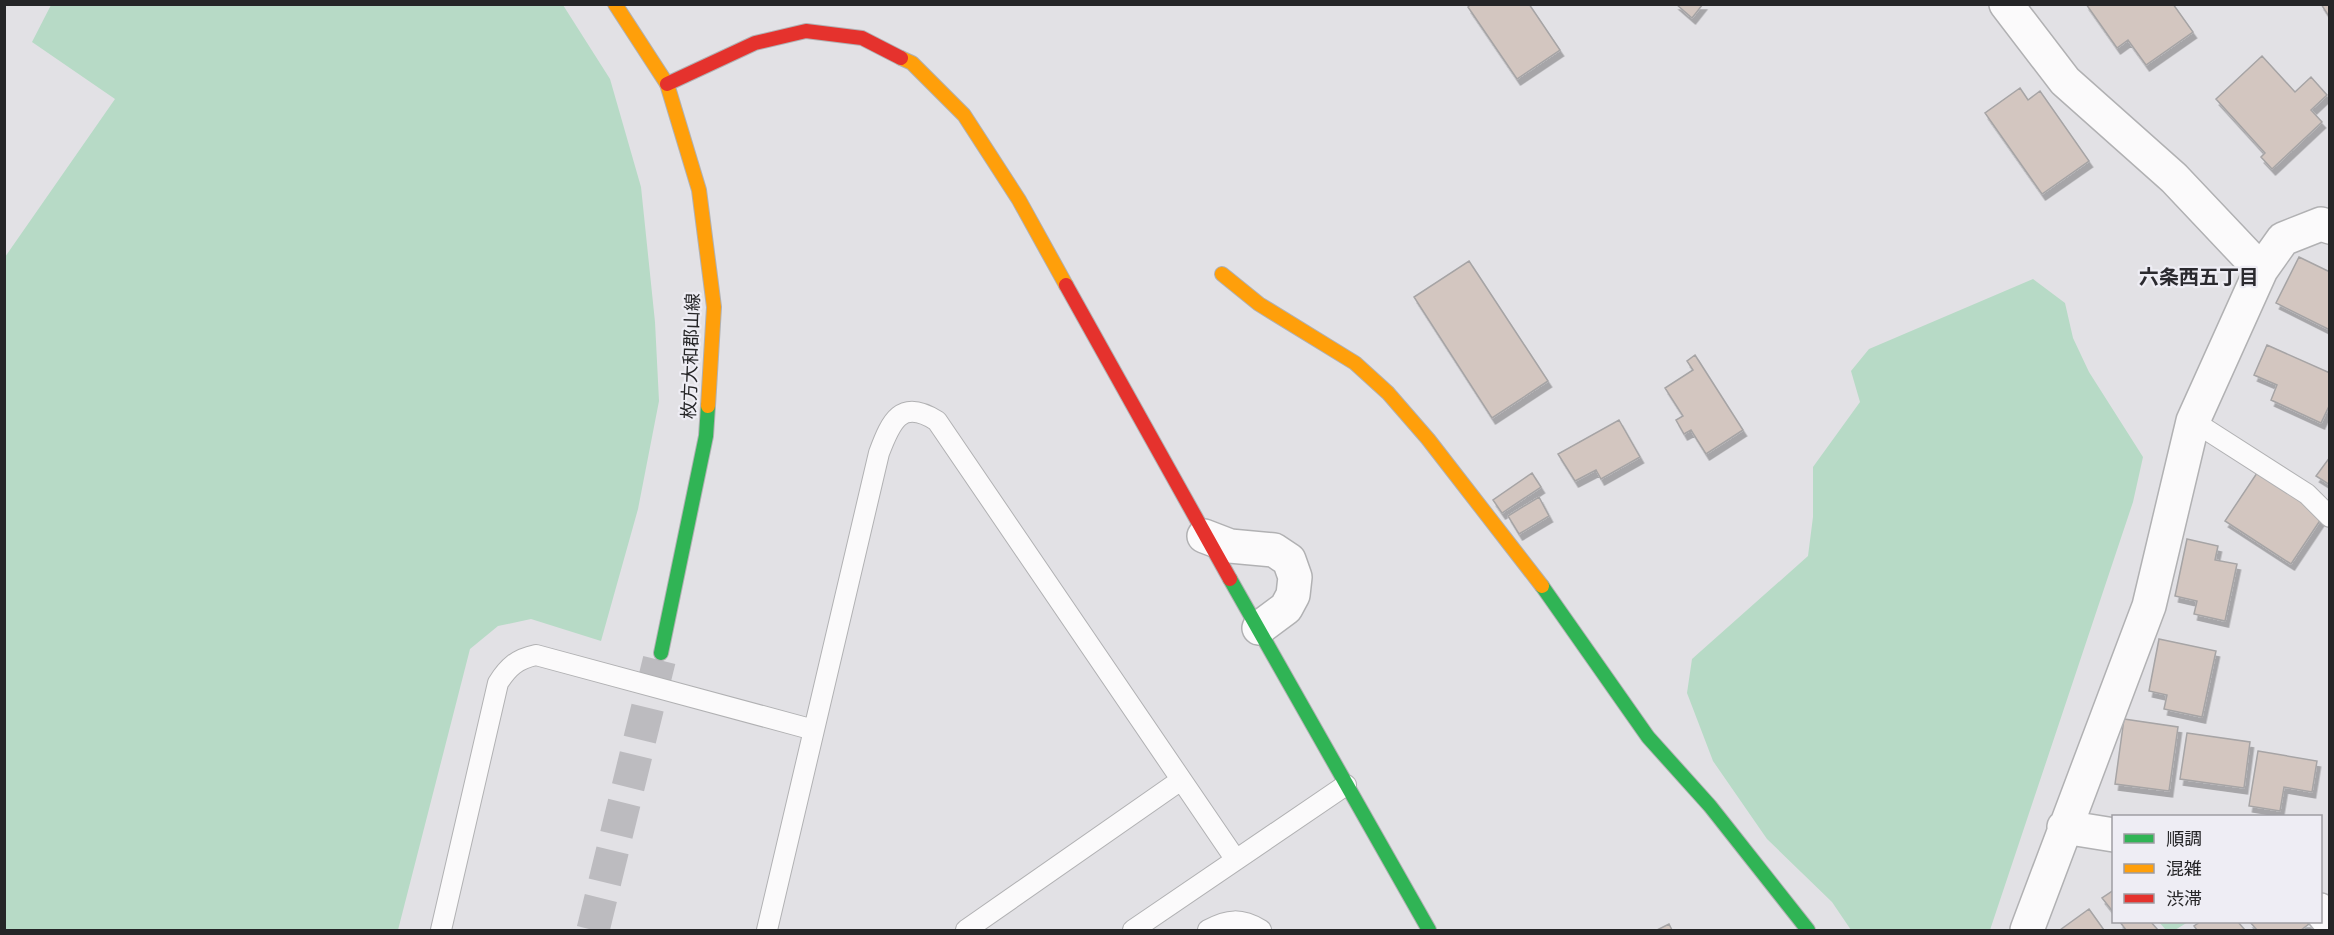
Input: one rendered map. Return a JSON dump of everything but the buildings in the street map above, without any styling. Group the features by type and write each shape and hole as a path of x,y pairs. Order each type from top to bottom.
{"street":[{"name":"枚方大和郡山線","path":"615,4 667,84 699,190 714,307 706,436 661,652"},
{"path":"2006,4 2065,81 2174,178 2261,270"},
{"path":"667,84 755,43 806,31 862,38 912,63 964,115 1019,200 1204,536 1259,627 1429,930"},
{"path":"2027,930 2148,606 2193,421 2261,270 2283,239 2321,224 2330,226"},
{"path":"1222,274 1259,304 1355,363 1388,393 1428,439 1549,595 1648,737 1710,806 1808,930"},
{"path":"1204,536 1230,546 1274,550 1289,560 1295,577 1293,594 1286,608 1259,627"},
{"path":"2064,827 2112,835"}],"lane":[{"path":"767,930 879,453 887,431 897,417 908,412 921,411 936,421 1236,860"},
{"path":"2193,421 2307,494 2330,517"},
{"path":"441,930 498,683 506,670 521,658 536,655 814,730"},
{"path":"966,930 1181,780"},
{"path":"1133,930 1346,785"},
{"path":"1208,930 1224,921 1243,920 1261,930"}],"green space":[{"path":"51,5 563,5 610,79 641,187 655,322 659,401 638,509 601,641 531,619 498,626 470,649 398,930 5,930 5,257 115,99 32,42"},
{"path":"2033,279 2065,303 2073,338 2089,372 2143,457 2133,502 1990,930 1851,930 1832,902 1767,839 1713,761 1687,693 1692,659 1808,556 1813,517 1813,467 1860,402 1851,371 1869,349"},
{"path":"2160,923 2186,923 2175,930 2166,930"}],"tunnel":[{"path":"593,930 661,653"}],"traffic: fast":[{"path":"661,653 706,436 708,406"},
{"path":"1230,579 1429,930"},
{"path":"1542,586 1648,737 1710,806 1808,930"}],"traffic: slow":[{"path":"615,4 667,84 699,190 714,307 708,406"},
{"path":"901,58 912,63 964,115 1019,200 1066,285"},
{"path":"1222,274 1259,304 1355,363 1388,393 1428,439 1542,586"}],"traffic: jam":[{"path":"667,84 755,43 806,31 862,38 901,58"},
{"path":"1066,285 1230,579"}],"district":[{"name":"六条西五丁目","path":"2199,277"}]}
